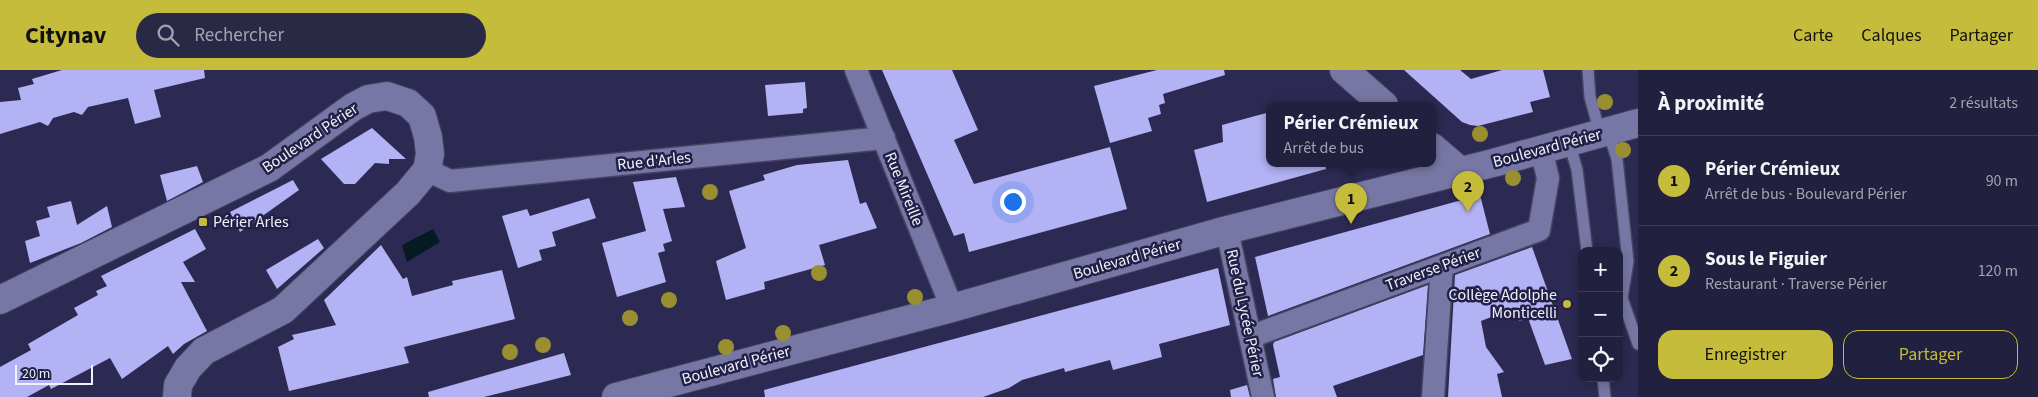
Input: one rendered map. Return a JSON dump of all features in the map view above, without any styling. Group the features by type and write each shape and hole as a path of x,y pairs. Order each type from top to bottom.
{"street":[{"name":"Rue Mireille","path":"856,70 952,308"},
{"path":"1344,70 1381,102"},
{"name":"Boulevard Périer","path":"0,300 269,168 353,107 368,99 387,96 408,103 422,116 428,137 430,154 427,170"},
{"name":"Boulevard Périer","path":"634,395 1227,230 1460,171 1638,123"},
{"name":"Rue d'Arles","path":"427,170 450,181 884,138"},
{"name":"Traverse Périer","path":"1250,337 1539,230 1548,178 1541,149"},
{"path":"1436,150 1460,171"},
{"path":"177,397 178,385 188,368 204,351 283,310 408,193 427,170"},
{"name":"Rue du Lycée Périer","path":"1227,230 1263,397"},
{"path":"1434,397 1442,266"}],"lane":[{"path":"1588,70 1590,98 1616,159 1628,261 1622,298 1638,344"},
{"path":"1569,141 1578,170 1587,247"},
{"path":"1603,382 1605,397"}],"water":[{"path":"433,229 440,242 407,262 402,245"}],"building":[{"path":"62,70 204,70 205,78 154,90 161,117 135,124 128,98 88,107 82,115 74,112 53,118 48,126 40,122 0,134 0,102 21,100 18,88 34,84 32,79"},
{"path":"882,70 952,70 978,130 954,140 974,184 1110,147 1127,209 969,252 964,233 954,236"},
{"path":"1157,70 1224,70 1225,75 1163,94 1165,103 1159,105 1161,114 1148,118 1152,131 1110,143 1094,86"},
{"path":"1404,70 1460,70 1471,79 1502,70 1543,70 1550,97 1530,102 1533,112 1478,126 1470,125 1462,122"},
{"path":"805,82 807,108 803,109 803,113 768,116 765,85"},
{"path":"1266,113 1266,167 1326,167 1326,169 1207,202 1194,150 1223,142 1222,125"},
{"path":"372,128 406,159 389,159 389,164 375,163 355,184 344,184 321,159"},
{"path":"848,160 860,204 866,202 877,228 819,245 825,265 764,282 765,289 726,300 716,261 746,248 729,191 765,180 763,175 797,165"},
{"path":"197,166 203,182 167,201 160,175"},
{"path":"676,177 685,207 663,209 672,241 663,244 665,251 658,253 666,282 617,297 602,243 646,231 633,182"},
{"path":"293,180 299,190 240,232 230,212"},
{"path":"1480,195 1490,234 1268,316 1255,257"},
{"path":"589,198 596,218 552,232 556,246 539,250 542,260 518,268 502,216 527,209 530,216"},
{"path":"71,201 77,225 107,206 112,227 81,243 30,263 25,241 40,236 36,221 50,217 47,207"},
{"path":"195,229 206,249 183,262 195,282 181,282 207,331 184,344 173,354 168,346 122,379 110,358 51,389 49,385 27,397 0,397 0,367 31,350 28,344 78,315 74,308 98,295 96,291 107,286 101,276"},
{"path":"318,239 324,248 277,289 266,270"},
{"path":"381,245 403,279 407,277 412,296 453,285 452,281 502,270 515,319 404,347 409,363 289,391 278,347 294,339 292,335 336,325 324,300"},
{"path":"1532,247 1572,359 1545,365 1528,318 1519,321 1514,308 1481,321 1486,347 1504,372 1497,374 1502,397 1448,397 1455,275"},
{"path":"1218,268 1230,325 1159,344 1162,357 1113,370 1110,360 1065,372 1064,368 1022,380 1009,388 983,397 765,397 764,390"},
{"path":"1428,285 1423,355 1333,386 1337,397 1276,397 1273,379 1280,377 1274,342"},
{"path":"564,353 571,375 484,397 429,397 428,392"},
{"path":"1247,385 1250,397 1231,397 1230,390"}],"place":[{"name":"Sous le Figuier","path":"1468,212"},
{"name":"Périer Arles","path":"203,222"},
{"name":"Périer Crémieux","path":"1351,224"},
{"name":"Collège Adolphe Monticelli","path":"1567,304"}]}
